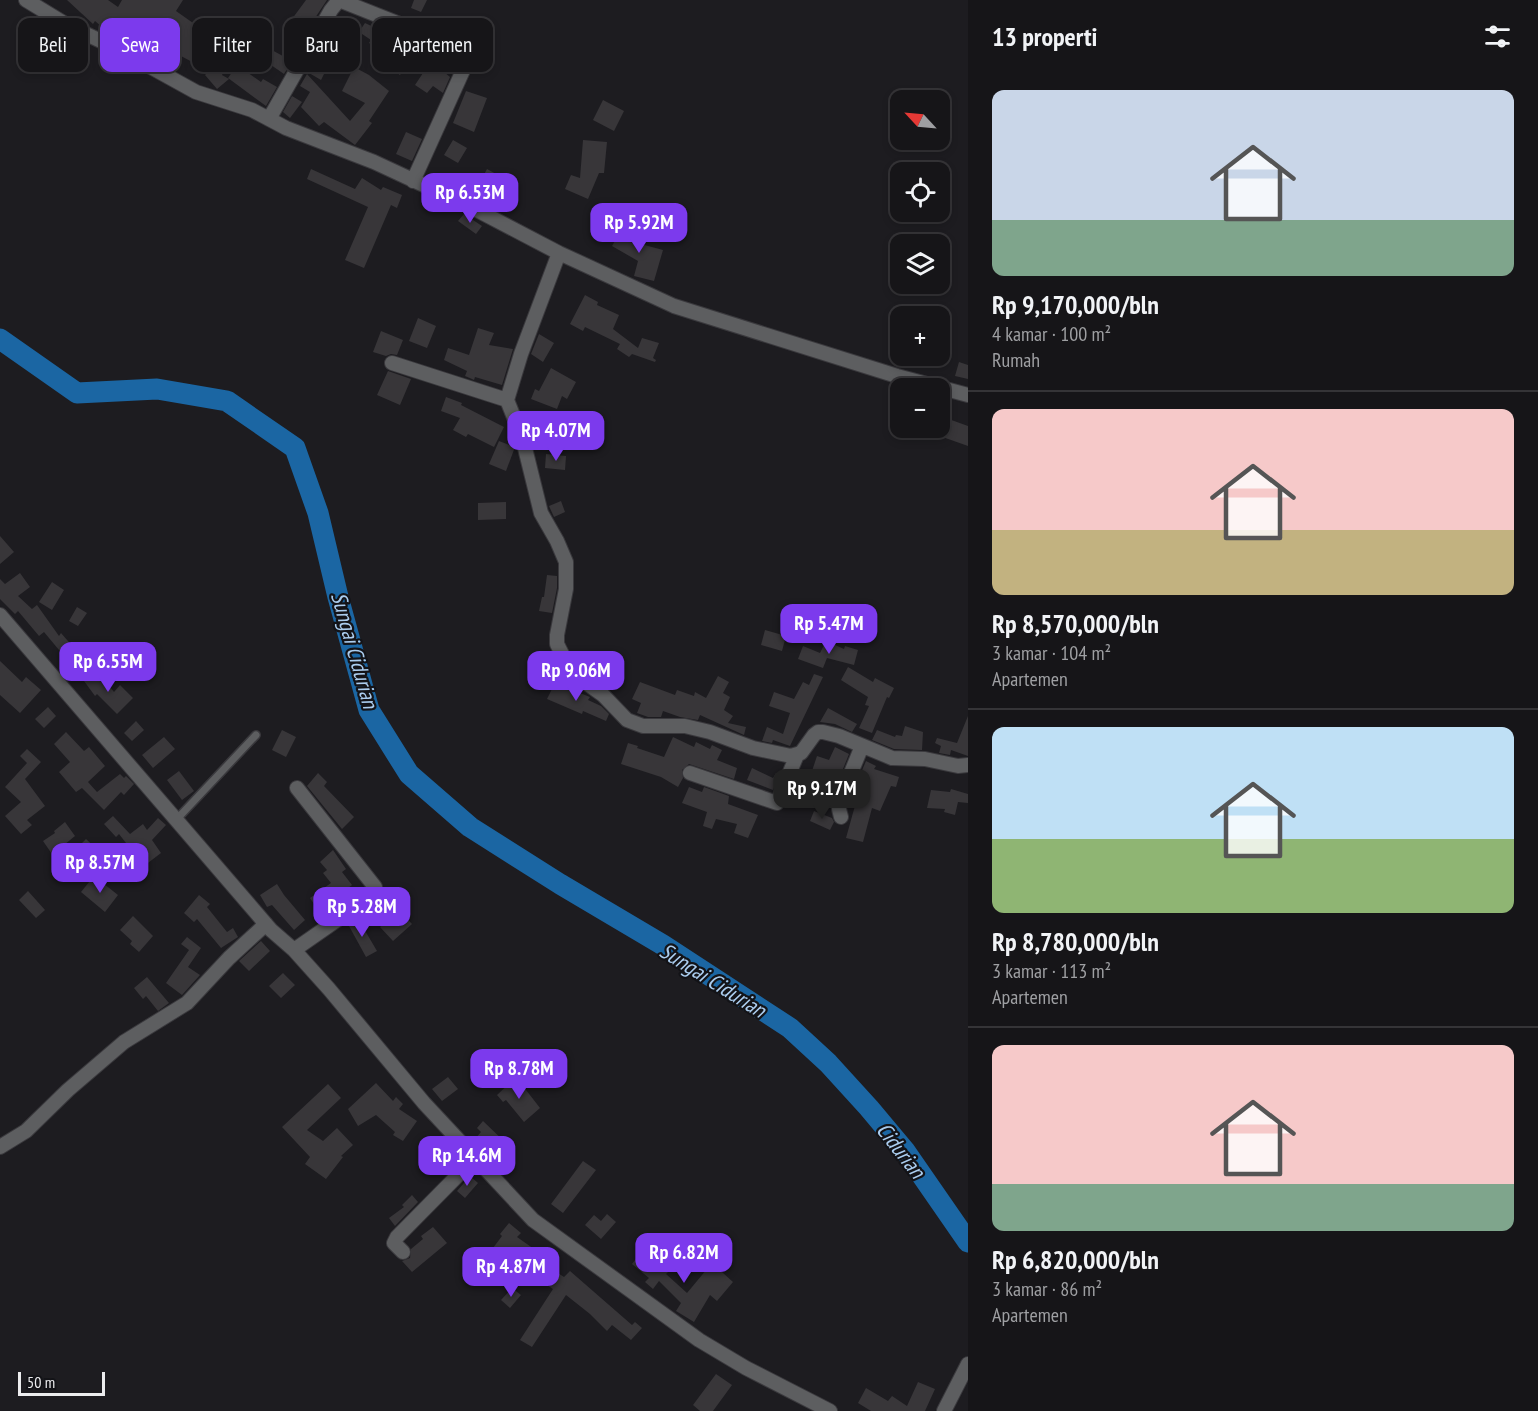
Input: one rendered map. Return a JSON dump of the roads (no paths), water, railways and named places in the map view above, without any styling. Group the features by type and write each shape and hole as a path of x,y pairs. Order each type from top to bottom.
{"street":[{"path":"26,0 68,25 120,50 196,92 252,110 330,146 374,162 472,208 559,254 674,306 897,376 968,395"},
{"path":"269,119 331,10 339,0 440,40 462,57 465,66 412,181"},
{"path":"559,254 521,354 507,400 523,440 540,513 557,541 566,562 566,589 557,644 571,672 603,695 627,720 643,726 685,726 710,732 753,748 791,756 797,755"},
{"path":"392,363 507,400"},
{"path":"0,615 266,924 294,950 424,1103 533,1220 699,1340 746,1368 830,1411"},
{"path":"690,773 777,804 797,755 818,732 834,734 892,758 925,759 958,766 968,765"},
{"path":"842,817 839,802 862,746"},
{"path":"294,950 374,895 376,891 297,788"},
{"path":"0,1146 26,1131 68,1090 124,1042 187,1003 229,958 266,924"},
{"path":"403,1252 394,1243 397,1237 476,1157"},
{"path":"944,1411 968,1364"}],"lane":[{"path":"176,820 256,735"}],"waterway":[{"name":"Sungai Cidurian","path":"0,339 77,393 157,389 227,401 295,448 318,513 369,710 409,774 470,827 663,945 790,1028 828,1063 905,1151 968,1242"}],"water label":[{"name":"Cidurian","path":"901,1150"}]}
